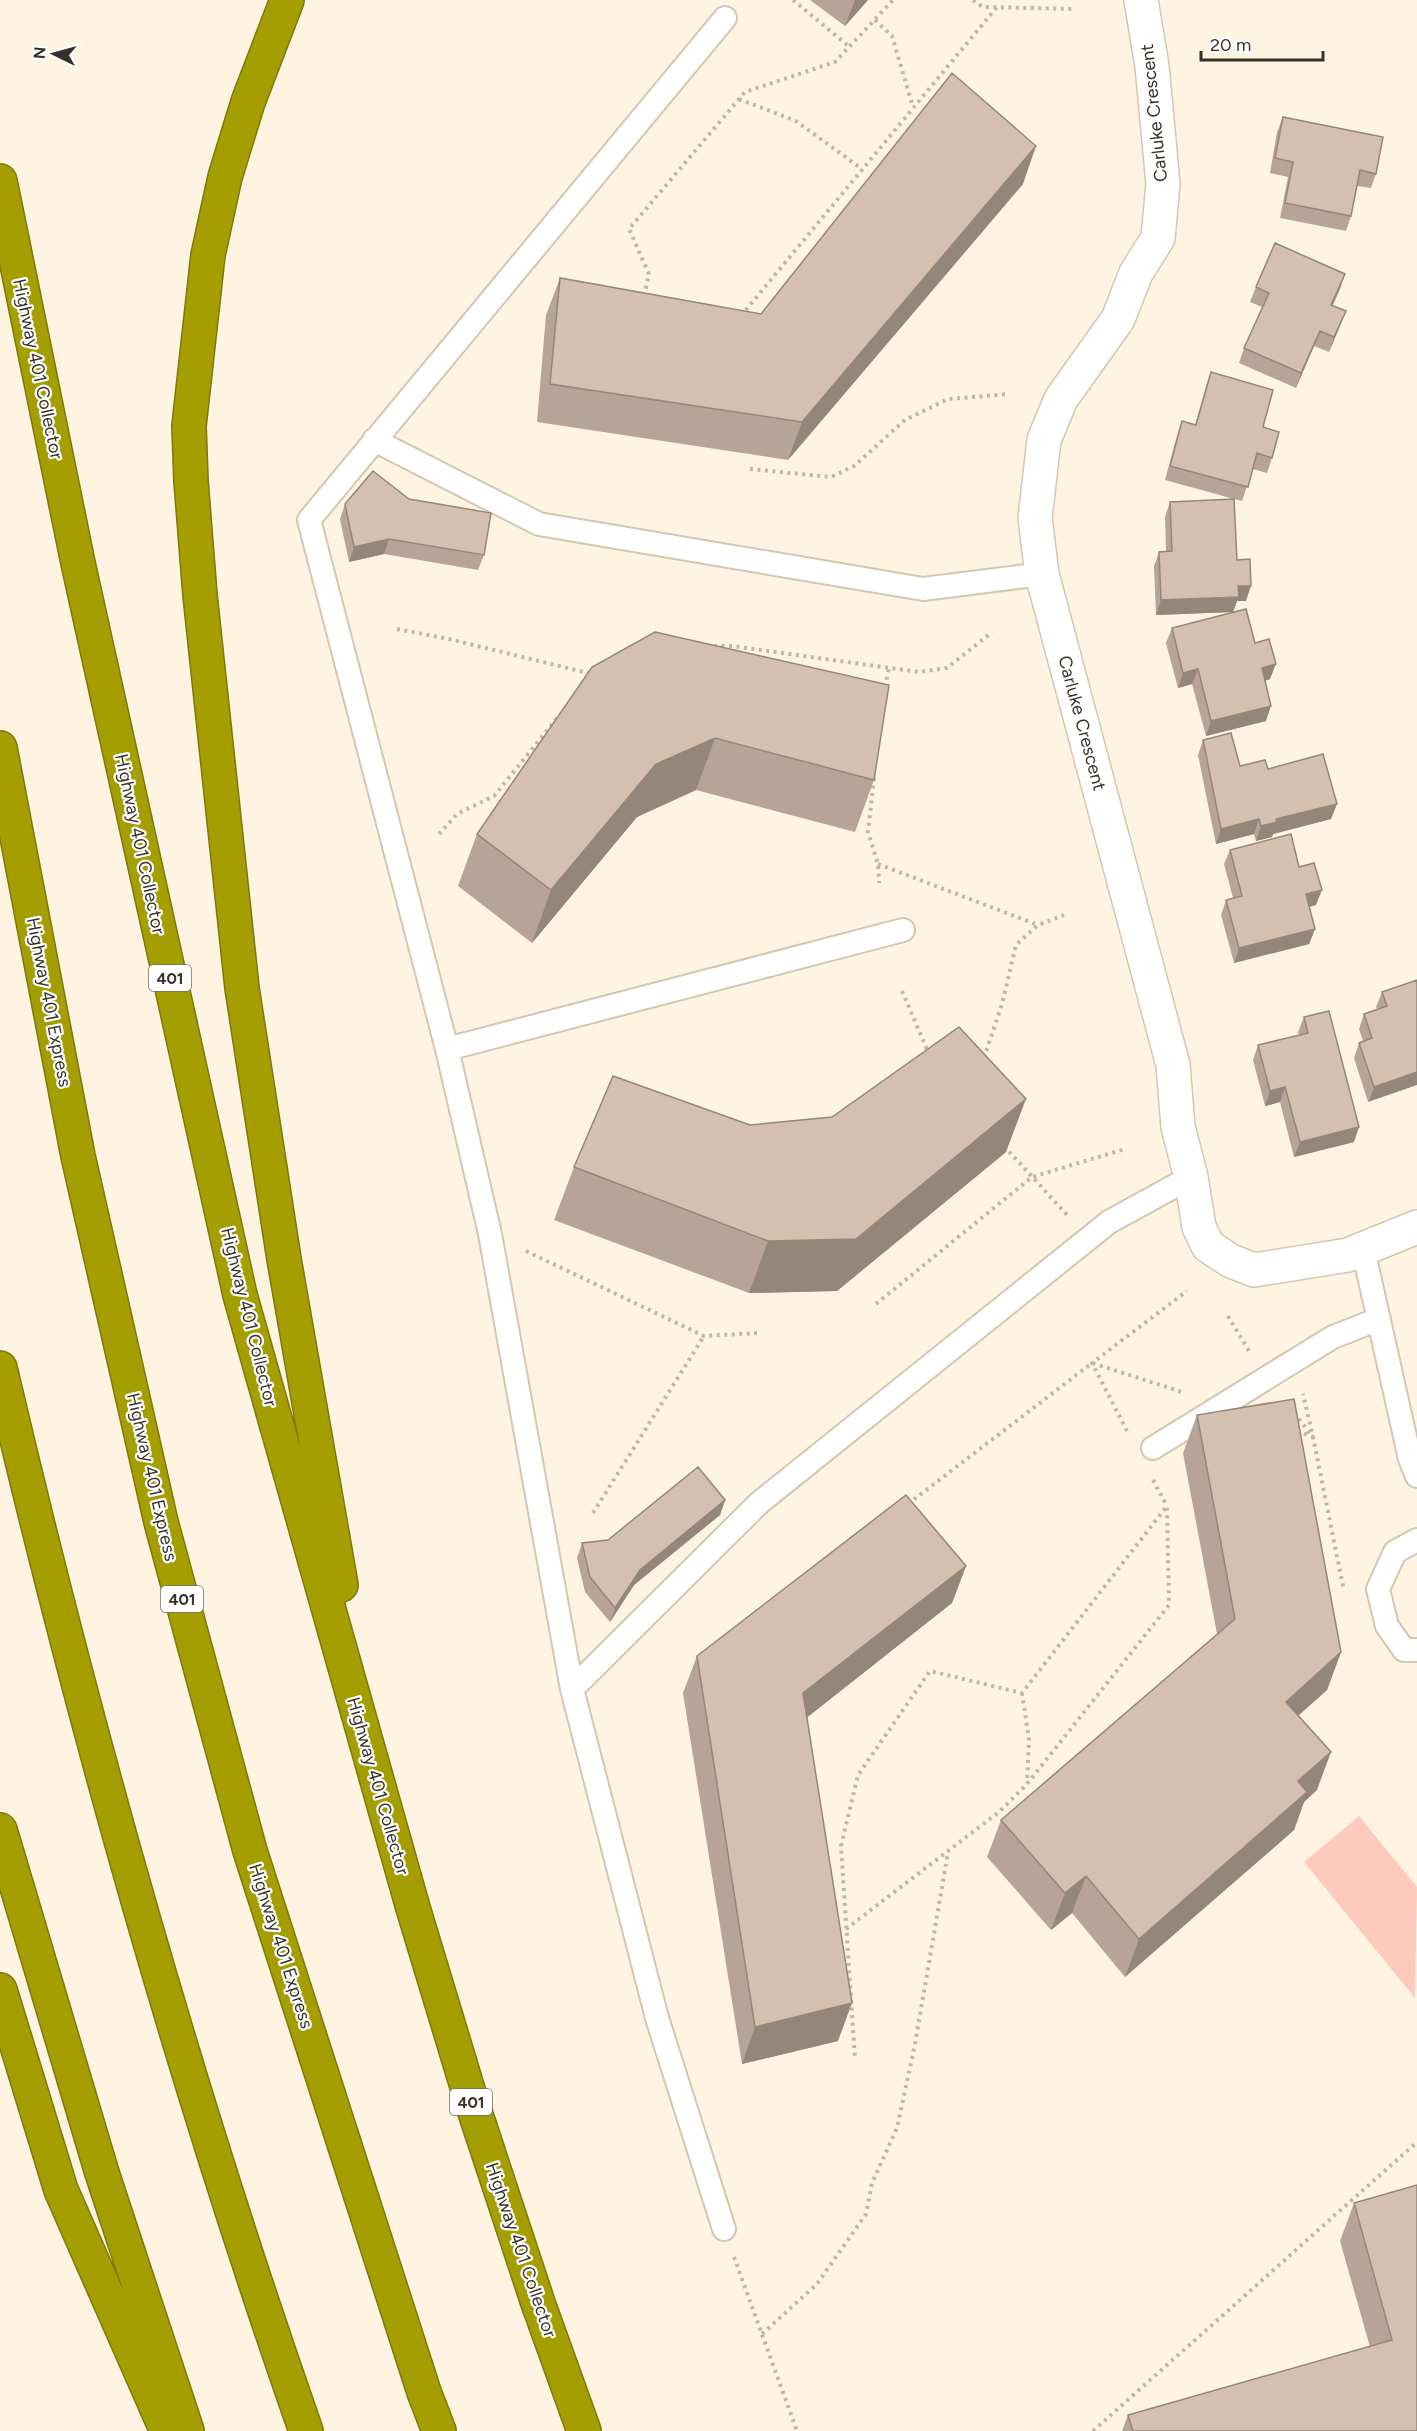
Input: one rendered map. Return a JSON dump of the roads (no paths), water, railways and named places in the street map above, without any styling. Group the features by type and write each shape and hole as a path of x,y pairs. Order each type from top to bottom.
{"highway":[{"path":"287,0 248,102 225,177 208,255 189,426 190,481 200,596 243,988 284,1259 373,1767"},
{"name":"Highway 401 Collector","path":"0,181 78,563 240,1295 373,1767 472,2103 538,2302 584,2431"},
{"name":"Highway 401 Express","path":"0,748 78,1156 161,1522 250,1851 424,2392 439,2431"},
{"path":"0,1368 55,1593 129,1868 211,2141 306,2431"},
{"path":"0,1830 102,2173 187,2431"},
{"path":"0,1990 61,2190 167,2431"}],"street":[{"name":"Carluke Crescent","path":"1141,0 1152,66 1163,183 1158,238 1136,273 1118,319 1061,399 1044,440 1035,518 1042,574 1173,1065 1178,1127 1191,1177 1198,1227 1208,1246 1232,1261 1254,1270 1348,1255 1417,1227"}],"lane":[{"path":"724,2229 657,2018 572,1689 490,1234 447,1048 309,520 725,18"},
{"path":"374,440 539,524 923,589 1042,574"},
{"path":"447,1048 903,930"},
{"path":"572,1689 759,1503 1109,1222 1191,1177"},
{"path":"1363,1249 1410,1459 1417,1476"},
{"path":"1153,1448 1333,1337 1379,1319"},
{"path":"1417,1540 1395,1552 1378,1589 1387,1626 1404,1650 1417,1650"}]}
